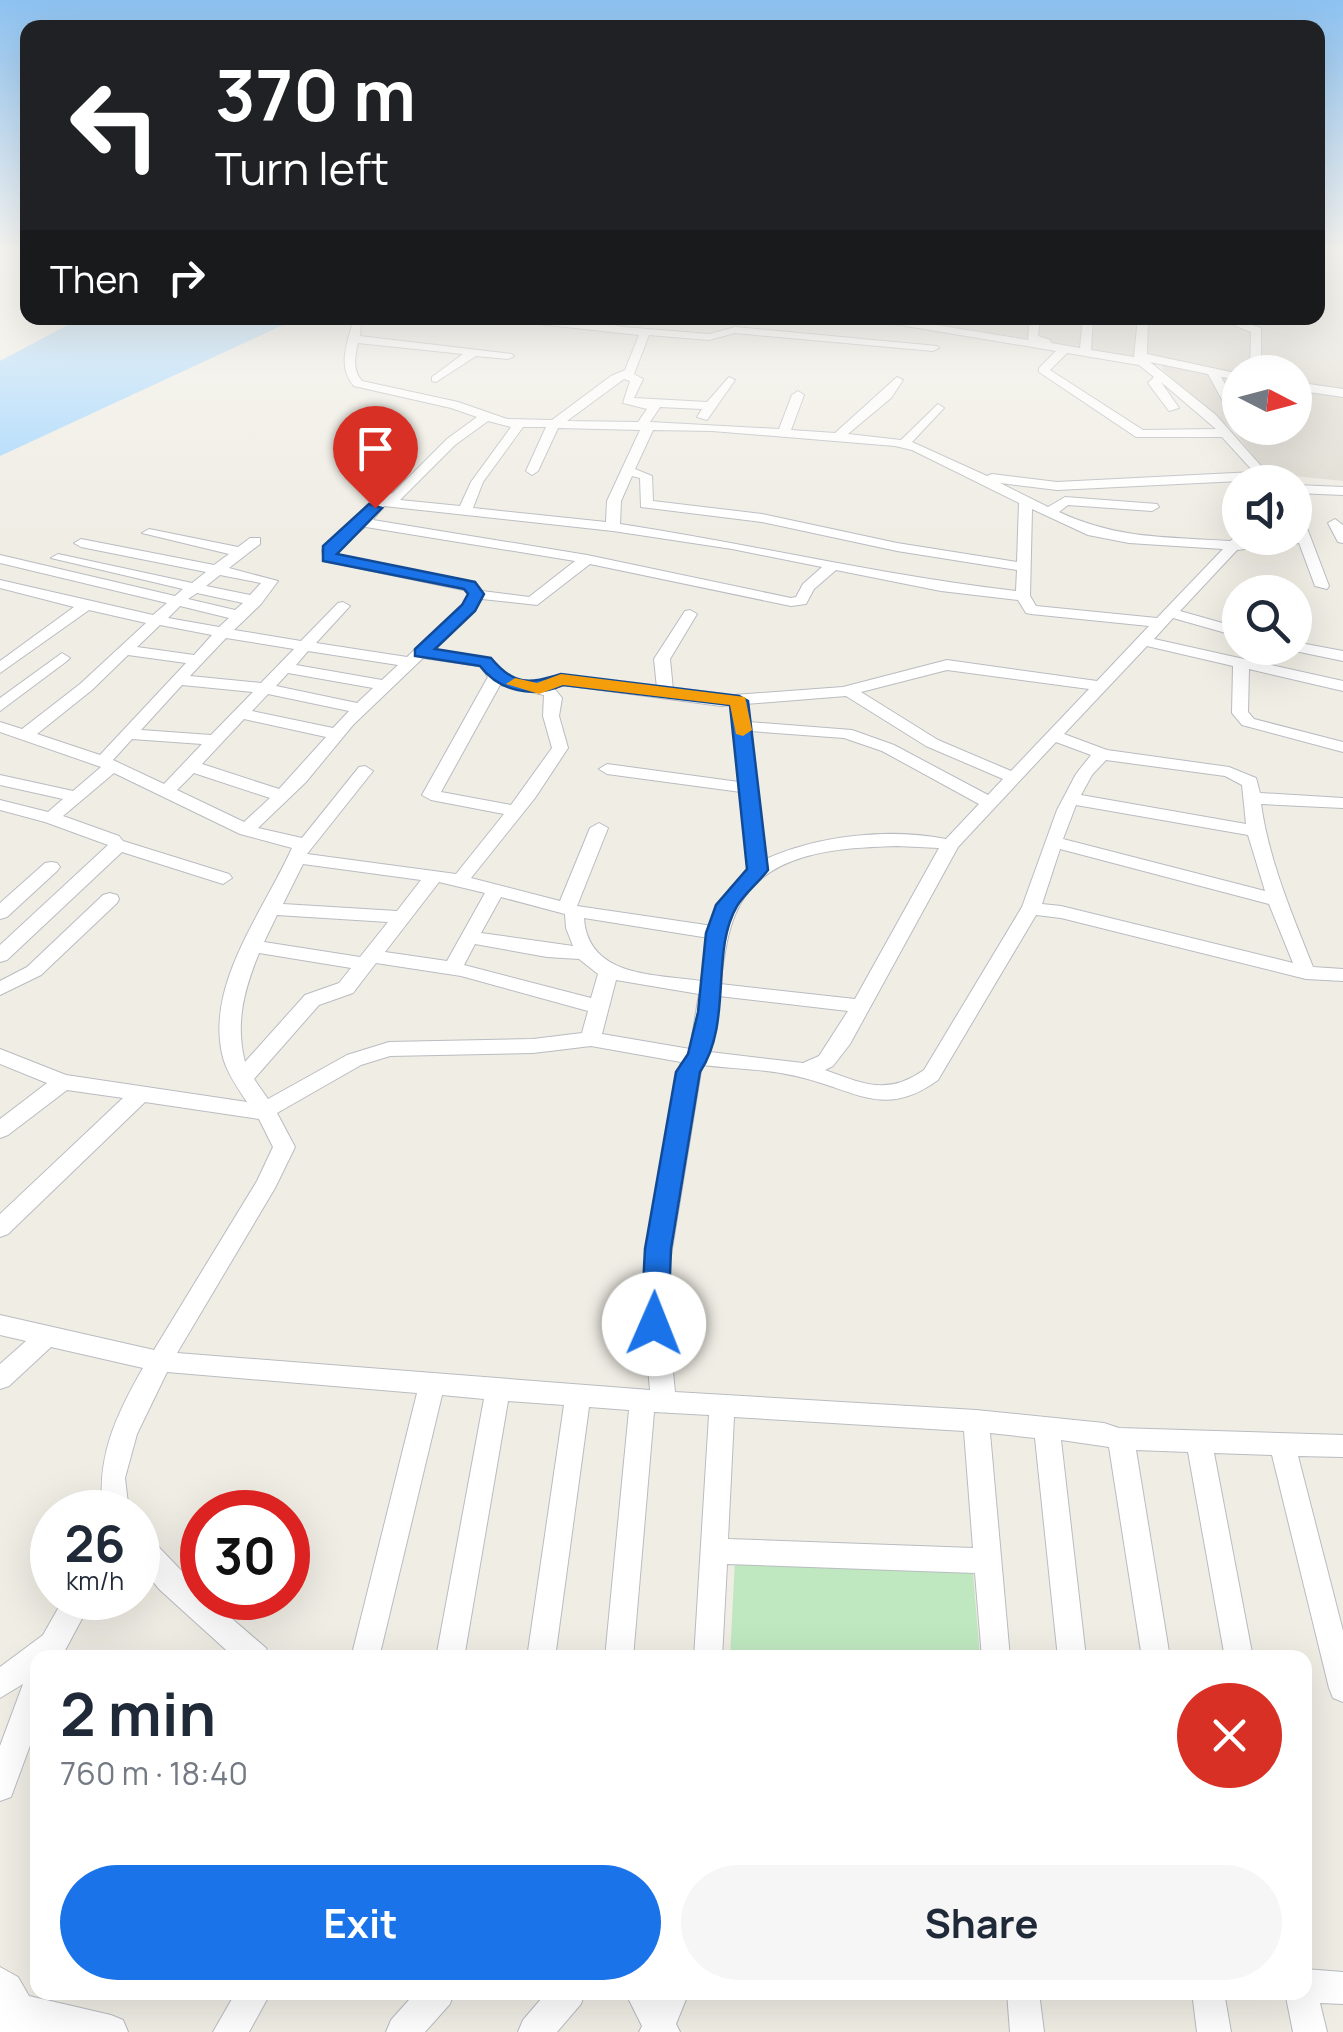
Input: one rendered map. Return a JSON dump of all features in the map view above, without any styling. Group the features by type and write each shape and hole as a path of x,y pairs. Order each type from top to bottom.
{"street":[{"path":"354,343 348,368 349,376 358,384 454,405 484,418 519,424 784,432 904,444 1088,530 1154,542 1222,542"},
{"path":"424,343 508,356"},
{"path":"532,471 553,425 630,372 638,343"},
{"path":"880,343 933,348"},
{"path":"1027,343 1141,356 1222,374"},
{"path":"1054,343 1143,362 1222,429"},
{"path":"1086,343 1086,350"},
{"path":"1141,356 1142,343"},
{"path":"1065,349 1042,370 1085,396 1122,426 1152,436 1222,433"},
{"path":"436,379 475,351"},
{"path":"1213,372 1222,388"},
{"path":"624,375 637,379 627,400 710,406"},
{"path":"1162,376 1154,383 1173,408"},
{"path":"696,427 729,380"},
{"path":"839,436 887,395 897,380"},
{"path":"1312,388 1343,393"},
{"path":"784,432 798,396"},
{"path":"613,526 614,501 654,407 647,403"},
{"path":"904,444 938,408"},
{"path":"484,418 451,442 398,496 384,502 328,550 329,558 469,585 476,594 532,602 586,559"},
{"path":"465,511 477,482 519,424"},
{"path":"1236,445 1252,465"},
{"path":"626,470 646,476 646,504 762,518 1023,567"},
{"path":"979,476 1057,486 1222,481"},
{"path":"1147,482 1154,542"},
{"path":"1312,490 1343,491"},
{"path":"1048,513 1065,501 1152,507"},
{"path":"384,502 613,526 940,587 1023,596"},
{"path":"1026,502 1023,596 1032,610 1168,618 1222,629"},
{"path":"365,520 796,602 832,566"},
{"path":"1336,522 1343,540"},
{"path":"148,533 240,552"},
{"path":"8,731 86,687 176,602 255,541"},
{"path":"51,818 108,764 126,734 271,581 80,543"},
{"path":"806,1070 826,1061 840,1044 950,845 1227,555"},
{"path":"1309,555 1322,586"},
{"path":"58,558 192,590 256,600"},
{"path":"0,572 8,562 240,616"},
{"path":"0,584 223,634 304,646 485,662 496,677 554,694 551,716 561,742 516,812 460,880"},
{"path":"246,830 362,709 469,608 476,594"},
{"path":"0,668 86,606"},
{"path":"166,792 343,606"},
{"path":"666,694 662,659 690,614"},
{"path":"1144,641 1222,660"},
{"path":"124,650 198,660"},
{"path":"1312,650 1343,656"},
{"path":"0,706 62,658 22,652"},
{"path":"539,689 561,680 739,701 849,691 956,665 1099,686"},
{"path":"1343,686 1240,665 1240,713 1248,722 1343,746"},
{"path":"283,668 386,686"},
{"path":"496,677 430,795 516,812"},
{"path":"178,680 263,688 362,709"},
{"path":"849,691 902,727 1012,777"},
{"path":"739,701 758,870"},
{"path":"239,713 337,734"},
{"path":"742,726 846,732 888,748 988,802"},
{"path":"8,731 108,764 246,830 297,842 299,853"},
{"path":"126,734 214,740"},
{"path":"1052,735 1104,754 1242,776 1250,782 1256,830 1276,900 1306,974"},
{"path":"0,1056 63,1082 262,1112 374,1052 532,1046 591,1039 699,1058 806,1070 876,1094 906,1094 920,1086 940,1062 1022,919 1031,910 1072,799 1094,761 1104,754"},
{"path":"190,766 282,796"},
{"path":"607,769 747,788"},
{"path":"115,1490 118,1460 156,1361 277,1168 284,1148 280,1134 243,1078 229,1042 233,1003 253,946 299,853 364,770"},
{"path":"0,780 74,796"},
{"path":"1254,798 1343,803"},
{"path":"1072,799 1256,830"},
{"path":"0,805 51,818 113,840 117,845 223,878"},
{"path":"599,828 570,910 585,953 608,972 711,990 861,1006"},
{"path":"699,1058 717,933 727,905 758,870 784,854 815,846 916,838 950,845"},
{"path":"1054,842 1276,900"},
{"path":"0,956 117,845"},
{"path":"299,853 460,880 570,910 717,933"},
{"path":"0,913 51,866"},
{"path":"243,1078 312,1000 341,992 434,876"},
{"path":"452,968 496,890"},
{"path":"0,989 34,970 110,899"},
{"path":"270,909 401,917"},
{"path":"1031,910 1060,912 1306,974 1343,976"},
{"path":"470,937 547,951 585,953"},
{"path":"253,946 452,968 600,1007"},
{"path":"591,1039 608,972"},
{"path":"619,1650 653,1401 653,1292 688,1072 691,1062 699,1058"},
{"path":"0,1130 63,1082"},
{"path":"0,1228 139,1096"},
{"path":"0,1324 156,1361 578,1396 976,1421 1119,1439 1343,1446"},
{"path":"0,1379 47,1336"},
{"path":"367,1650 432,1384"},
{"path":"451,1650 498,1389"},
{"path":"542,1650 578,1396"},
{"path":"708,1650 722,1405"},
{"path":"976,1421 995,1650"},
{"path":"1046,1428 1071,1650"},
{"path":"1119,1439 1155,1650"},
{"path":"1199,1440 1238,1650"},
{"path":"1282,1442 1343,1688"},
{"path":"714,1551 988,1560"},
{"path":"160,1570 247,1650"},
{"path":"49,1650 66,1620"},
{"path":"0,1684 30,1664"},
{"path":"0,1786 30,1705"},
{"path":"1312,1986 1343,1988"},
{"path":"230,2032 250,2000"},
{"path":"403,2032 431,2000"},
{"path":"535,2032 561,2000"},
{"path":"644,2000 659,2031"},
{"path":"659,2031 669,2000"},
{"path":"1024,2000 1026,2032"},
{"path":"1209,2000 1214,2032"},
{"path":"1303,2000 1310,2032"},
{"path":"12,2008 111,2032"}],"shaded area":[{"path":"1052,343 1343,343 1343,481 1312,478 1312,465 1260,465 1245,445 1312,445 1312,355 1222,355 1222,421 1163,370 1161,361"}],"green space":[{"path":"735,1558 973,1573 979,1650 730,1650"}],"water":[{"path":"34,343 244,343 0,456 0,361"}],"slow traffic":[{"path":"515,684 539,689 548,682 561,680 721,702 739,701 743,730"}],"route":[{"path":"375,508 328,550 329,558 469,585 476,594 469,608 422,652 485,662 499,680 539,689 548,682 561,680 721,702 739,701 758,870 727,905 717,933 709,1012 699,1058 691,1062 688,1072 658,1249 654,1324"}]}
